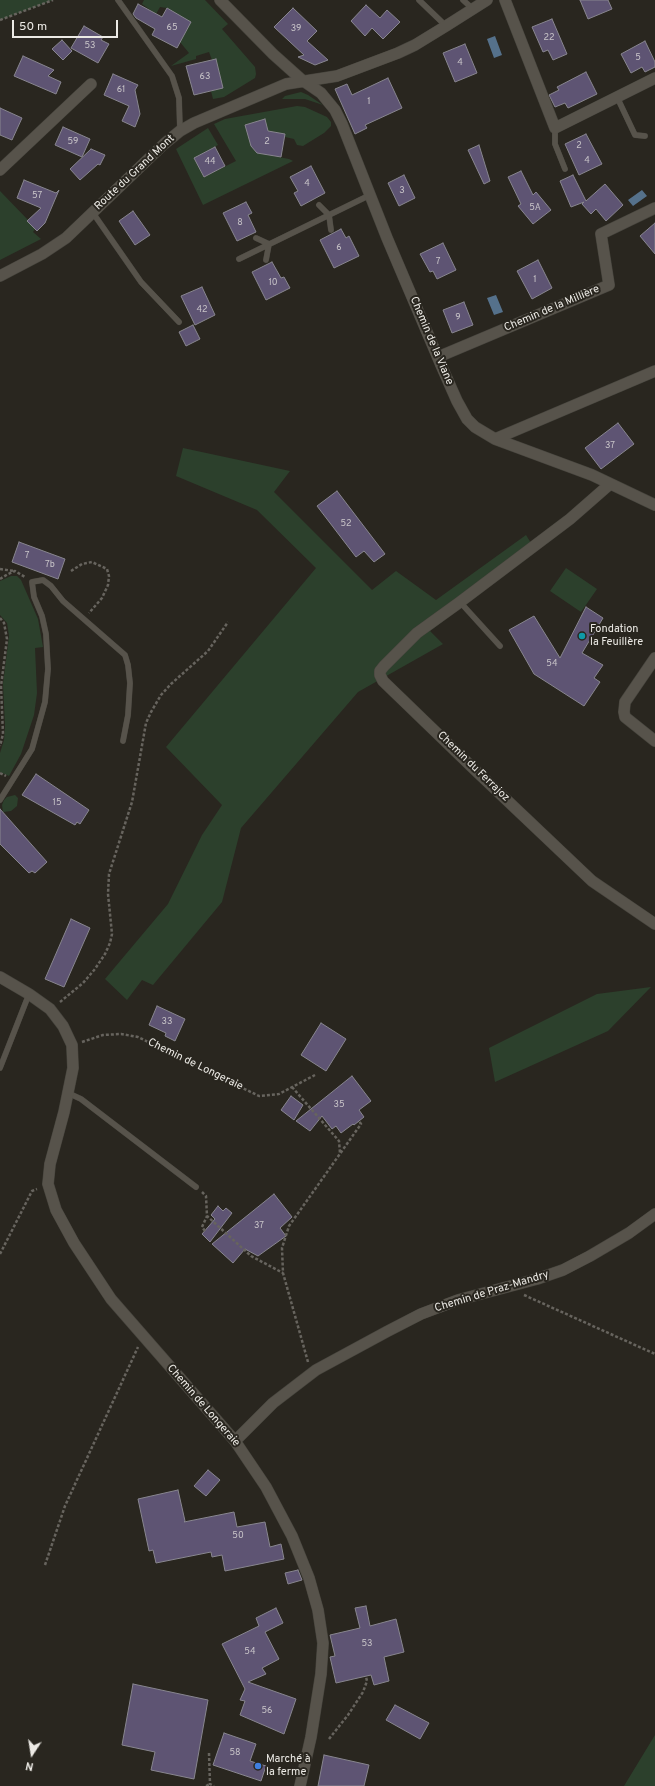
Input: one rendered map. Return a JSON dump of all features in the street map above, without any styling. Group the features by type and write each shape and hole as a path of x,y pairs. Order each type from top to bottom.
{"street":[{"name":"Chemin de la Viane","path":"220,0 273,54 302,80 321,93 335,110 438,357 457,401 467,419 474,427 495,439 592,475 655,505"},
{"name":"Route du Grand Mont","path":"0,276 42,254 66,238 164,144 180,131 194,123 286,84 302,80 327,78 378,61 415,45 487,0"},
{"path":"505,0 555,128 655,78"},
{"path":"0,170 91,84"},
{"name":"Chemin de la Millière","path":"438,357 609,286 601,234 655,208"},
{"path":"495,439 655,371"},
{"path":"460,602 570,519 610,484"},
{"name":"Chemin du Ferrajoz","path":"460,602 417,632 393,656 380,671 383,681 592,881 655,924"},
{"path":"655,658 625,702 624,712 625,717 655,741"},
{"name":"Chemin de Longeraie","path":"0,977 29,994 50,1009 63,1026 72,1045 73,1068 50,1164 48,1184 56,1210 74,1243 112,1299 235,1440 266,1487 292,1536 309,1578 318,1610 323,1643 321,1674 312,1737 300,1786"},
{"name":"Chemin de Praz-Mandry","path":"235,1440 273,1403 311,1374 388,1331 422,1314 458,1300 537,1279 570,1266 622,1237 655,1214"}],"lane":[{"path":"118,0 172,76 179,98 180,131"},
{"path":"419,0 446,26"},
{"path":"463,0 473,9"},
{"path":"617,97 635,134 645,136"},
{"path":"555,128 555,144 565,168"},
{"path":"239,258 370,195"},
{"path":"319,205 329,215 331,230"},
{"path":"93,213 141,282 179,322"},
{"path":"256,238 269,244"},
{"path":"266,260 269,244"},
{"path":"0,800 32,749 45,702 48,669 46,634 42,616 34,597 32,582 42,580 125,655 128,665 130,684 128,714 123,741"},
{"path":"460,602 500,646"},
{"path":"0,1068 29,994"},
{"path":"68,1093 81,1099 196,1187"}],"path":[{"path":"0,20 53,0"},
{"path":"71,570 82,564 92,562 107,569 109,576 108,585 102,598 92,611 82,617"},
{"path":"0,569 15,571 32,582"},
{"path":"0,579 15,571"},
{"path":"0,618 4,623 8,639 0,686 3,734 0,746"},
{"path":"50,1009 83,983 95,969 110,943 112,934 108,894 109,874 132,802 146,723 150,712 161,695 171,684 208,650 228,622"},
{"name":"Chemin de Longeraie","path":"72,1045 103,1036 121,1034 138,1037 259,1096 279,1094 315,1075"},
{"path":"292,1087 339,1142 340,1153"},
{"path":"311,1374 283,1273 282,1248 289,1226 361,1124 359,1121"},
{"path":"0,1254 32,1192 48,1184"},
{"path":"196,1187 206,1196 207,1216 202,1227 205,1231"},
{"path":"207,1216 250,1256 283,1273"},
{"path":"507,1287 655,1354"},
{"path":"45,1566 65,1506 143,1336"},
{"path":"328,1739 348,1715 363,1692 367,1681 366,1677"},
{"path":"209,1753 210,1784"},
{"path":"206,1786 210,1784"},
{"path":"210,1784 214,1786"}],"green space":[{"path":"0,0 53,0 0,20"},
{"path":"144,0 205,0 228,24 222,29 255,67 255,78 224,97 213,99 211,91 223,88 216,59 212,60 209,52 196,56 196,59 171,66 189,53 180,42 191,22 167,8 160,7 156,14 142,4"},
{"path":"301,92 323,105 305,99 282,99 285,96"},
{"path":"297,106 305,107 327,117 331,122 331,126 324,133 303,146 297,145 294,139 285,137 285,134 268,131 265,119 245,125 251,146 257,153 293,161 203,205 176,149 208,128 218,145 194,158 204,177 236,161 214,124 225,119"},
{"path":"0,191 28,220 35,229 33,232 41,239 0,260"},
{"path":"183,448 290,471 274,492 372,590 396,571 436,600 526,535 536,551 430,631 443,644 358,692 241,828 222,902 153,985 142,980 127,1000 105,979 168,904 202,835 222,805 166,747 316,568 257,510 176,476"},
{"path":"566,568 597,589 581,612 550,591"},
{"path":"11,576 17,576 21,580 38,619 43,647 35,648 37,693 34,715 21,754 9,776 0,772 0,753 4,740 5,726 3,684 9,636 7,623 0,615 0,581"},
{"path":"15,795 18,798 17,806 11,811 3,812 2,805 4,800 7,797"},
{"path":"651,987 608,1031 495,1082 489,1048 597,994"},
{"path":"655,1735 655,1786 624,1786"}],"water":[{"path":"495,36 502,55 494,58 487,39"},
{"path":"642,190 647,196 633,206 628,200"},
{"path":"496,295 503,312 494,315 487,298"}],"building":[{"path":"580,0 608,0 612,9 588,19"},
{"path":"138,4 162,17 167,8 191,22 177,48 152,35 155,29 136,18 133,14"},
{"path":"366,5 380,18 387,10 400,22 383,39 372,28 365,36 351,21"},
{"path":"293,8 317,31 307,41 328,60 315,65 298,57 304,55 274,27"},
{"path":"552,19 567,54 553,60 548,50 543,52 532,27"},
{"path":"84,26 103,37 101,40 109,44 98,63 71,48"},
{"path":"62,40 72,51 63,60 52,49"},
{"path":"645,41 655,62 655,67 645,72 642,67 631,73 621,54"},
{"path":"465,44 477,73 455,82 443,53"},
{"path":"23,56 54,70 48,76 61,82 56,94 14,76"},
{"path":"216,59 223,88 194,95 186,66"},
{"path":"586,72 597,94 568,108 565,103 555,107 549,95 559,90 557,87"},
{"path":"113,74 138,85 135,90 140,114 135,127 122,121 129,106 104,95"},
{"path":"388,78 402,108 365,125 367,128 355,134 335,89 347,84 352,95"},
{"path":"0,108 22,118 12,140 0,135"},
{"path":"265,119 268,131 285,134 281,157 257,153 251,146 245,125"},
{"path":"63,127 90,139 82,157 55,145"},
{"path":"586,134 602,164 579,175 565,144"},
{"path":"479,145 490,181 484,184 468,150"},
{"path":"215,147 225,166 204,177 194,158"},
{"path":"91,149 105,155 100,165 98,164 80,180 70,169"},
{"path":"311,166 325,193 301,206 294,193 298,191 290,177"},
{"path":"521,171 533,195 536,192 551,210 533,224 518,206 521,204 508,177"},
{"path":"404,175 415,198 399,206 388,183"},
{"path":"573,175 586,201 605,184 623,205 606,221 596,209 591,214 582,204 584,202 571,207 560,181"},
{"path":"24,180 56,193 59,190 45,223 37,231 27,221 41,208 17,198"},
{"path":"246,202 252,213 248,215 256,232 237,241 223,213"},
{"path":"133,211 150,235 135,245 119,221"},
{"path":"655,223 655,254 640,236"},
{"path":"341,229 346,238 349,236 359,256 334,268 320,240"},
{"path":"443,243 456,270 437,279 433,271 430,272 420,254"},
{"path":"538,260 552,288 532,299 517,271"},
{"path":"272,262 281,278 284,277 290,288 266,300 252,272"},
{"path":"202,287 215,315 195,325 181,296"},
{"path":"464,302 473,325 452,333 443,310"},
{"path":"193,325 200,339 186,346 179,332"},
{"path":"618,423 634,444 601,469 585,448"},
{"path":"337,491 385,554 374,562 364,551 356,557 317,506"},
{"path":"19,542 65,559 58,579 12,562"},
{"path":"586,607 603,618 582,653 603,665 594,678 600,682 584,706 534,674 509,630 534,616 560,658"},
{"path":"36,774 89,810 80,824 77,822 75,825 22,795"},
{"path":"0,809 47,862 35,873 32,871 29,873 0,844"},
{"path":"71,919 90,928 64,987 45,979"},
{"path":"157,1006 185,1019 175,1041 165,1036 166,1033 149,1025"},
{"path":"321,1023 346,1039 326,1071 301,1055"},
{"path":"352,1076 371,1101 359,1110 364,1117 341,1133 336,1126 332,1129 322,1116 310,1131 296,1121"},
{"path":"291,1096 303,1105 294,1120 281,1110"},
{"path":"274,1194 292,1217 280,1228 286,1236 258,1256 245,1249 233,1263 212,1244"},
{"path":"218,1206 223,1211 226,1208 232,1213 210,1242 202,1234 215,1219 211,1215"},
{"path":"208,1470 220,1480 206,1496 194,1486"},
{"path":"178,1490 184,1522 234,1512 237,1527 265,1522 270,1547 281,1544 284,1559 225,1571 222,1555 212,1557 211,1552 156,1563 153,1550 149,1551 138,1499"},
{"path":"298,1570 302,1580 288,1584 285,1573"},
{"path":"366,1606 370,1626 396,1619 404,1652 384,1657 389,1681 374,1685 371,1675 336,1683 330,1657 335,1656 330,1635 360,1628 355,1608"},
{"path":"276,1608 283,1623 265,1632 279,1659 262,1668 266,1674 248,1682 296,1699 284,1734 240,1715 245,1701 240,1700 245,1689 222,1644 259,1626 256,1618"},
{"path":"133,1684 208,1700 194,1779 151,1770 155,1752 122,1745"},
{"path":"395,1705 429,1723 420,1739 386,1720"},
{"path":"224,1733 256,1744 250,1761 266,1766 261,1781 213,1765"},
{"path":"324,1755 369,1765 364,1786 318,1786"}],"place":[{"name":"Fondation la Feuillère","path":"582,636"},
{"name":"Marché à la ferme","path":"258,1766"}]}
